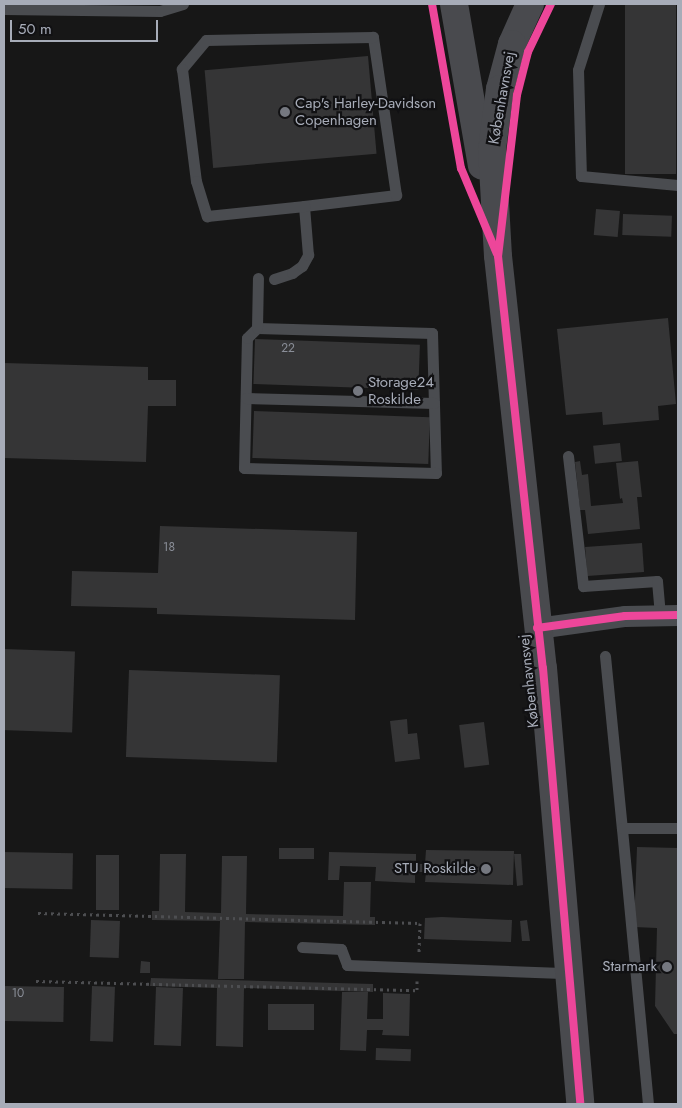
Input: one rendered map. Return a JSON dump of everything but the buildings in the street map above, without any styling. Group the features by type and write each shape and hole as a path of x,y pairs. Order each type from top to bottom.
{"main road":[{"name":"Københavnsvej","path":"454,4 498,256"},
{"name":"Københavnsvej","path":"530,4 510,53 500,89 492,148 498,256 538,628 580,1104"}],"street":[{"path":"538,628 625,616 669,615"}],"lane":[{"path":"4,9 160,11 183,4"},
{"path":"599,4 578,70 581,176 678,184"},
{"path":"372,37 396,195 304,206 207,216 196,181 182,69 206,40 372,37"},
{"path":"274,279 292,273 302,266 308,255 304,206"},
{"path":"257,328 432,333 436,473 244,468 247,338 257,328 258,278"},
{"path":"246,398 434,404"},
{"path":"568,456 583,586 658,580 669,615"},
{"path":"605,656 648,1104"},
{"path":"622,828 678,828"},
{"path":"302,947 340,949 346,965 569,973"}],"path":[{"path":"36,981 417,990 420,923 38,913"}],"cycle path":[{"path":"432,4 461,168 497,254"},
{"path":"551,4 528,52 517,95 498,256 543,668 580,1104"},
{"path":"537,628 625,616 678,615"}],"place":[{"name":"Cap's Harley-Davidson Copenhagen","path":"285,112"},
{"name":"Storage24 Roskilde","path":"358,391"},
{"name":"STU Roskilde","path":"486,869"},
{"name":"Starmark","path":"667,967"}]}
